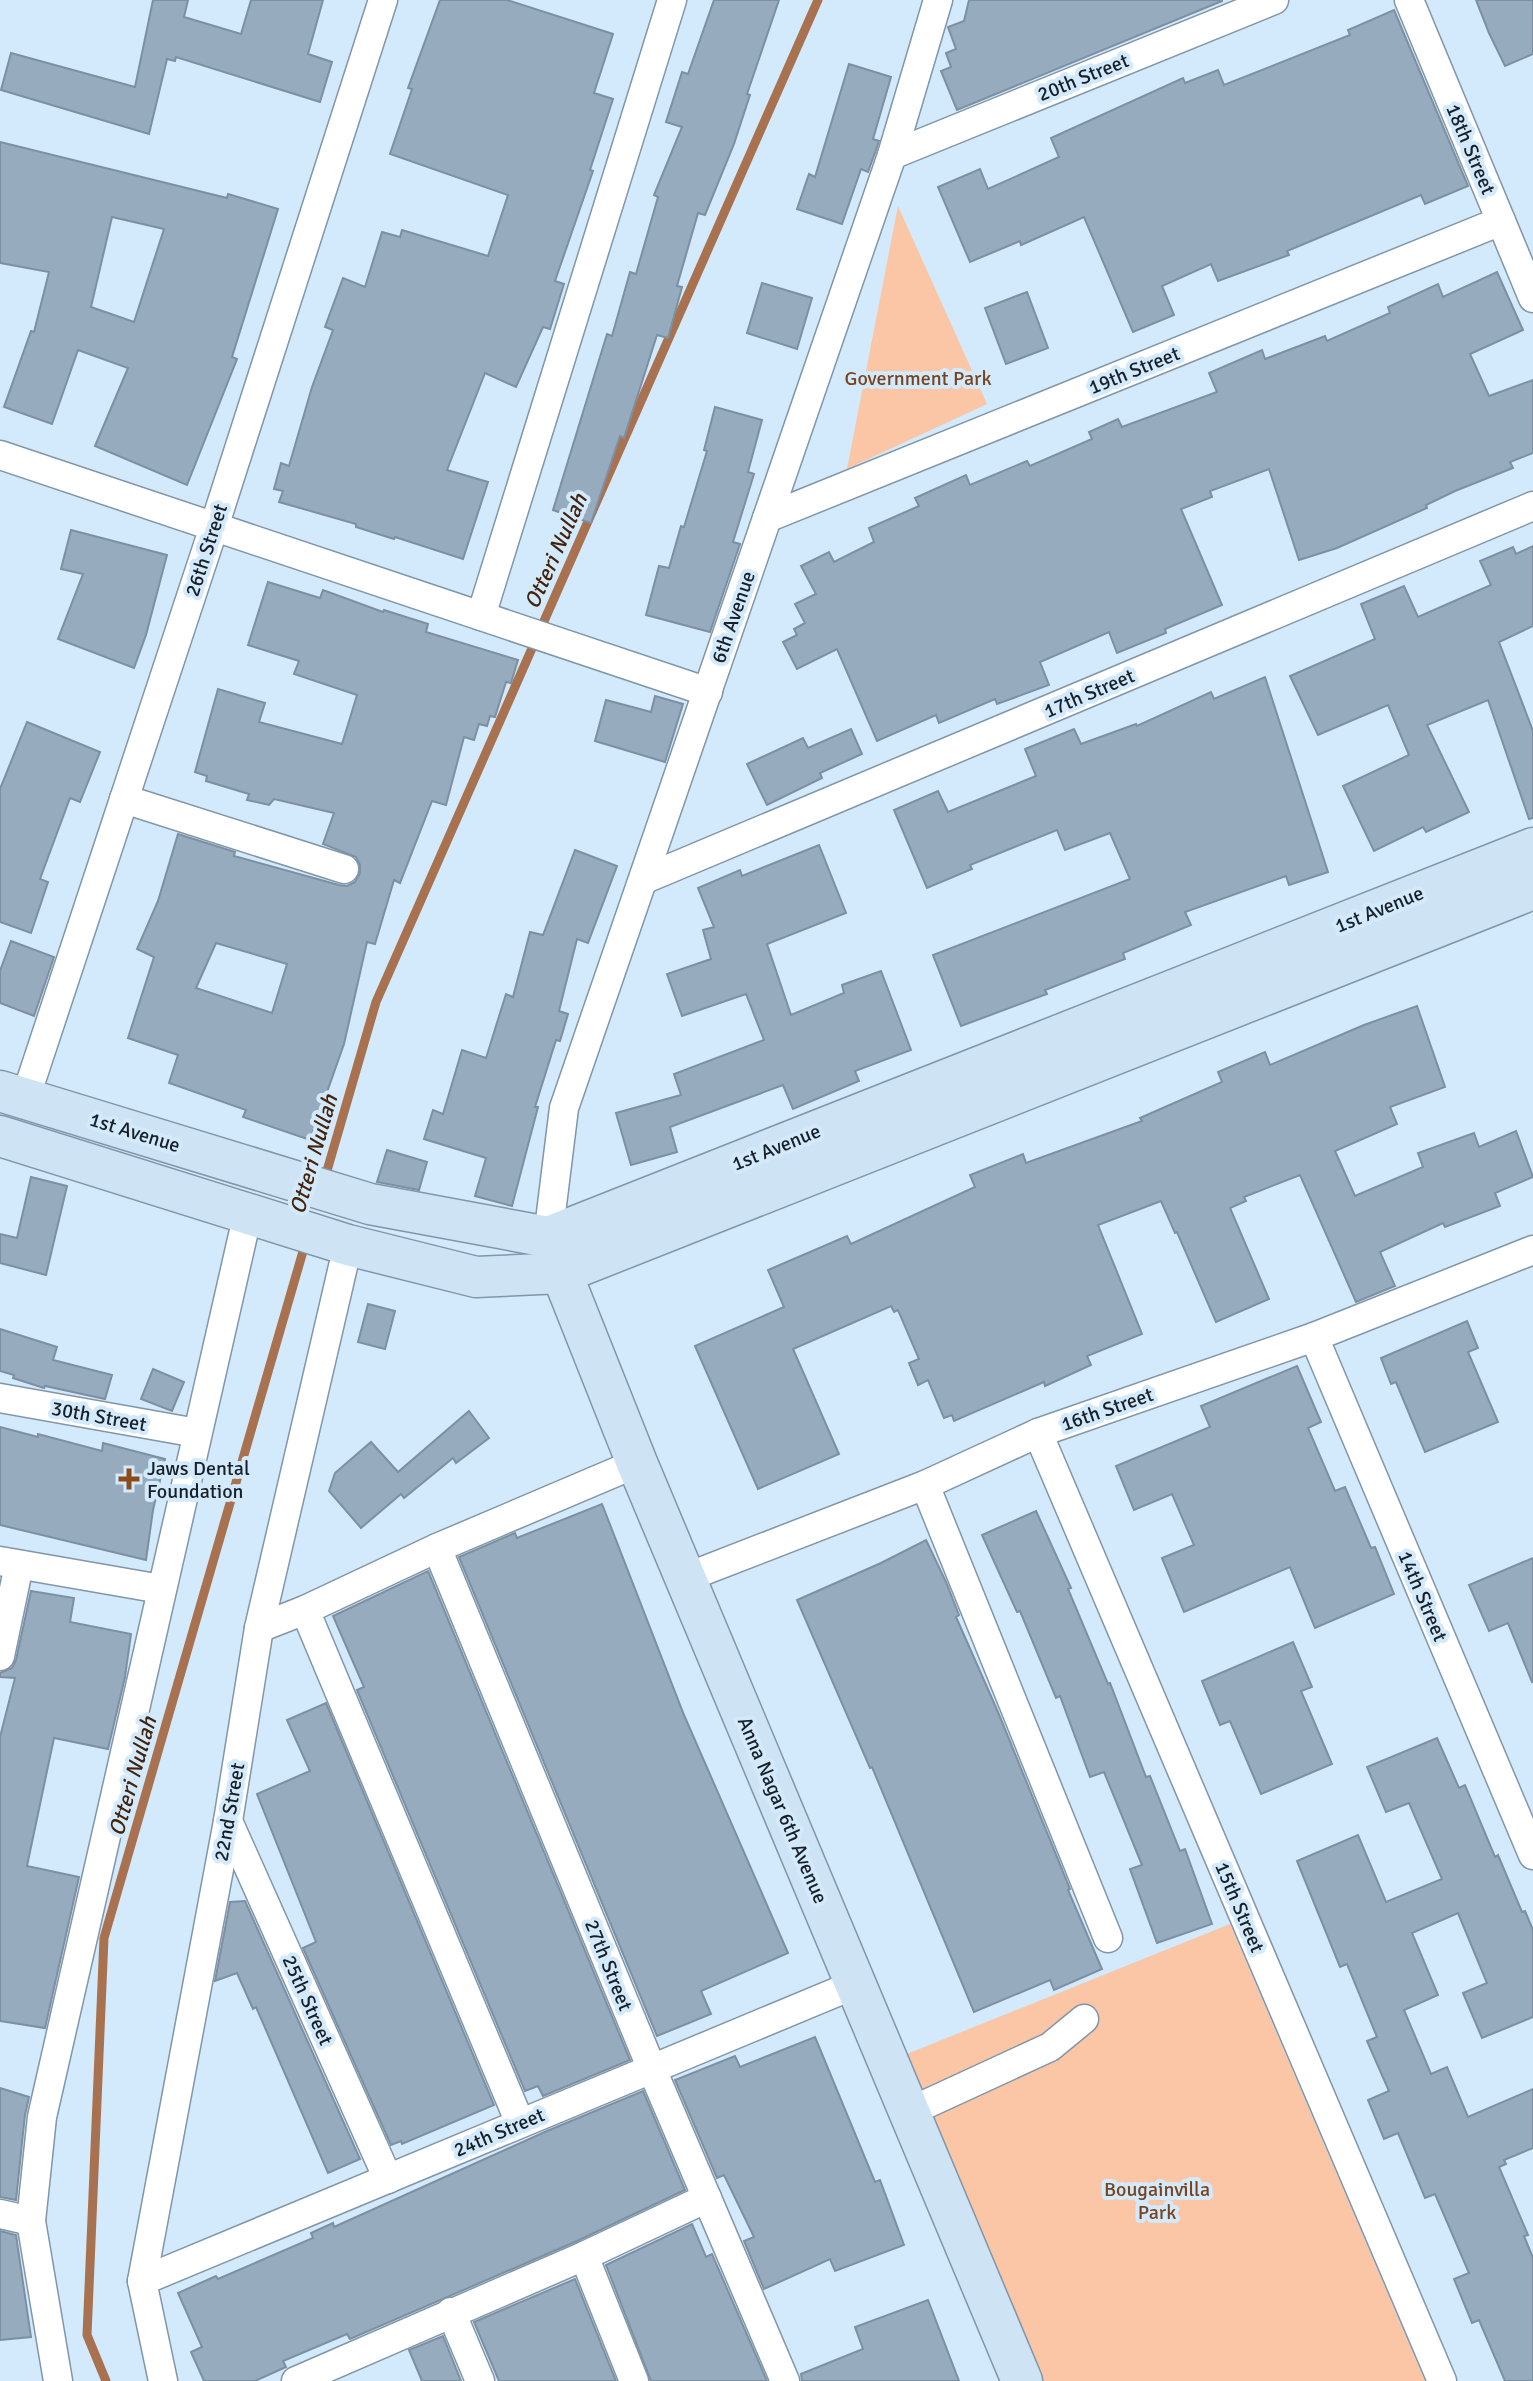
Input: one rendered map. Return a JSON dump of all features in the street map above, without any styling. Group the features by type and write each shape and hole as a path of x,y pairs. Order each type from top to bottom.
{"street":[{"name":"26th Street","path":"12,1095 124,799 383,0"},
{"path":"481,616 672,0"},
{"name":"6th Avenue","path":"555,1255 564,1108 892,155 938,0"},
{"name":"20th Street","path":"892,155 1274,0"},
{"name":"18th Street","path":"1409,0 1533,298"},
{"name":"19th Street","path":"767,518 1501,221"},
{"path":"0,455 708,692"},
{"name":"17th Street","path":"645,879 1533,506"},
{"path":"124,799 344,869"},
{"name":"1st Avenue","path":"12,1095 370,1204 555,1255 1533,848"},
{"name":"1st Avenue","path":"0,1136 322,1236 476,1277 555,1255 1533,889"},
{"path":"58,2381 31,2221 42,2117 248,1213"},
{"name":"22nd Street","path":"163,2381 142,2281 228,1821 322,1236"},
{"name":"16th Street","path":"685,1578 925,1485 1038,1433 1314,1337 1533,1250"},
{"name":"Anna Nagar 6th Avenue","path":"555,1255 637,1463 1022,2381"},
{"name":"14th Street","path":"1314,1337 1533,1855"},
{"name":"30th Street","path":"0,1398 197,1433"},
{"name":"15th Street","path":"1038,1433 1442,2381"},
{"path":"259,1628 637,1463"},
{"path":"925,1485 1108,1938"},
{"name":"27th Street","path":"437,1548 651,2067 785,2381"},
{"path":"0,1656 10,1563 161,1589"},
{"path":"305,1610 520,2123"},
{"name":"25th Street","path":"228,1821 388,2179"},
{"name":"24th Street","path":"142,2281 856,1984"},
{"path":"909,2112 1050,2047 1084,2019"},
{"path":"311,2378 707,2198"},
{"path":"0,2214 31,2221"},
{"path":"584,2256 634,2381"},
{"path":"451,2312 480,2381"}],"green space":[{"name":"Government Park","path":"898,206 987,404 847,469"},
{"name":"Bougainvilla Park","path":"1230,1924 1425,2381 1042,2381 907,2054"}],"building":[{"path":"153,0 188,0 184,17 241,34 251,0 323,0 308,54 332,62 320,102 176,57 175,61 167,59 149,134 1,90 11,53 135,87"},
{"path":"440,0 507,0 613,34 594,93 613,99 590,170 593,171 555,281 564,284 550,329 543,327 516,387 485,373 447,470 488,482 463,559 279,502 283,491 274,489 281,463 289,466 312,387 333,330 325,327 343,278 365,287 382,232 400,237 402,230 488,256 508,195 390,154 412,89 408,88"},
{"path":"714,0 779,0 747,94 750,95 734,144 705,215 698,213 677,286 682,287 668,338 657,335 624,438 620,436 591,523 553,510 607,334 612,336 630,272 636,274 658,197 654,195 682,127 666,122 682,72 688,74"},
{"path":"969,0 1222,1 957,110 941,71 951,67 946,53 956,49 948,27 964,21"},
{"path":"1476,0 1533,0 1533,54 1505,66"},
{"path":"1394,10 1468,186 1425,204 1421,195 1287,251 1289,255 1218,281 1211,264 1162,286 1174,315 1133,332 1084,217 1021,245 1020,241 970,262 938,187 980,169 988,189 1059,157 1051,138 1183,78 1185,83 1218,70 1224,85 1350,35 1348,30"},
{"path":"849,64 891,77 873,139 879,141 876,150 868,172 861,169 842,224 797,209 809,174 815,177"},
{"path":"0,142 227,198 228,194 278,209 232,357 237,359 187,485 95,446 128,368 78,350 52,424 4,407 31,331 34,332 49,272 0,263","holes":["112,217 164,229 134,322 91,307"]},
{"path":"1497,272 1523,330 1470,354 1489,396 1533,380 1533,453 1510,462 1513,468 1455,491 1426,505 1427,508 1337,548 1299,560 1269,469 1210,491 1212,497 1181,509 1222,605 1117,653 1109,632 1040,662 1049,685 997,704 995,699 939,723 936,715 877,741 837,649 797,669 783,642 797,635 794,629 805,623 795,604 816,594 801,566 829,552 834,562 874,542 869,528 919,506 915,498 966,475 970,485 1027,461 1030,466 1092,439 1089,432 1118,419 1122,427 1217,392 1209,373 1262,350 1265,359 1325,336 1327,341 1390,313 1388,307 1438,284 1443,297"},
{"path":"762,283 812,298 797,349 747,333"},
{"path":"1027,292 1048,348 1006,364 985,308"},
{"path":"715,407 762,420 748,472 754,474 733,542 740,544 710,632 646,615 659,566 669,568 681,526 684,527 707,451 704,450"},
{"path":"71,530 167,555 134,668 58,639 83,574 61,569"},
{"path":"1533,546 1533,626 1499,642 1533,731 1533,818 1529,819 1488,700 1427,725 1469,812 1426,832 1423,827 1374,851 1343,786 1409,755 1388,705 1318,735 1290,676 1375,639 1361,604 1404,586 1418,617 1491,585 1480,561 1513,547 1516,554"},
{"path":"268,582 320,598 323,590 383,612 428,624 426,632 518,660 511,683 506,682 495,717 490,716 487,726 479,724 474,740 464,737 446,805 432,801 400,883 394,880 375,944 367,942 344,1044 310,1140 243,1117 246,1110 169,1083 178,1055 128,1038 154,957 137,949 158,901 178,834 235,852 234,856 339,885 347,886 355,882 360,873 356,857 323,844 334,813 274,799 269,805 247,800 249,794 206,781 207,776 195,772 218,689 265,703 259,722 342,744 357,695 294,674 299,661 248,645","holes":["216,943 287,964 272,1013 196,988"]},
{"path":"1265,677 1328,872 1289,885 1286,876 1185,912 1191,925 1123,953 1125,959 1045,990 1047,994 961,1026 933,955 1130,879 1110,833 1065,850 1057,830 970,865 972,869 927,888 894,810 938,791 948,812 1036,776 1025,749 1074,729 1081,744 1137,726 1211,692 1214,699"},
{"path":"655,696 683,704 665,762 595,741 606,700 651,712"},
{"path":"27,722 100,752 80,802 70,798 40,879 48,882 31,933 0,922 0,789"},
{"path":"851,729 862,754 820,773 822,778 767,805 747,764 803,738 808,748"},
{"path":"819,845 846,913 767,944 791,1015 844,993 842,985 881,971 911,1050 855,1071 859,1081 793,1109 783,1085 670,1127 677,1152 631,1165 616,1113 681,1095 674,1074 764,1040 746,994 682,1016 667,974 711,959 703,930 714,927 698,888 740,870 742,876"},
{"path":"575,850 617,866 588,943 577,939 559,1011 568,1014 560,1041 556,1040 535,1107 538,1107 512,1206 475,1196 486,1158 424,1139 433,1110 443,1114 462,1050 486,1058 506,994 513,997 530,932 543,935"},
{"path":"11,941 54,957 34,1016 0,1003 0,971"},
{"path":"1417,1006 1445,1087 1390,1107 1397,1124 1335,1151 1355,1196 1423,1167 1418,1153 1474,1133 1479,1147 1516,1131 1533,1177 1495,1193 1500,1206 1445,1227 1443,1223 1380,1252 1395,1286 1356,1302 1300,1175 1244,1197 1246,1201 1230,1208 1269,1299 1216,1322 1161,1201 1098,1225 1142,1334 1087,1356 1091,1365 954,1421 952,1415 944,1418 928,1380 918,1385 909,1363 919,1359 898,1310 894,1312 891,1306 793,1349 839,1454 758,1489 695,1346 784,1307 768,1270 847,1236 851,1244 975,1187 970,1175 1023,1154 1026,1163 1142,1121 1140,1118 1222,1082 1218,1072 1265,1052 1270,1065"},
{"path":"387,1150 427,1162 419,1190 377,1182"},
{"path":"31,1177 67,1186 46,1275 0,1263 0,1234 17,1238"},
{"path":"368,1304 395,1311 385,1349 358,1342"},
{"path":"1467,1321 1478,1348 1468,1352 1498,1422 1425,1452 1396,1382 1391,1384 1381,1358"},
{"path":"0,1329 57,1347 53,1360 112,1375 105,1399 44,1388 0,1371"},
{"path":"1297,1366 1321,1422 1308,1428 1335,1491 1345,1487 1394,1594 1315,1628 1290,1567 1184,1612 1162,1558 1194,1545 1172,1494 1134,1510 1116,1466 1210,1427 1201,1406"},
{"path":"153,1369 184,1382 172,1411 141,1399"},
{"path":"469,1411 489,1438 456,1463 453,1458 404,1498 401,1494 361,1528 329,1491 335,1473 371,1442 398,1472"},
{"path":"0,1427 102,1451 103,1443 165,1459 146,1560 0,1525"},
{"path":"602,1504 684,1715 788,1953 701,1991 711,2014 657,2036 459,1557 515,1533 517,1538"},
{"path":"1036,1511 1071,1588 1068,1589 1110,1683 1146,1777 1150,1776 1180,1851 1185,1849 1212,1924 1157,1943 1130,1869 1142,1865 1104,1772 1090,1777 1060,1696 1056,1698 1020,1611 1017,1612 982,1535"},
{"path":"926,1540 946,1582 959,1615 956,1617 1102,1969 1054,1990 1050,1980 974,2012 872,1767 797,1600"},
{"path":"1533,1558 1532,1682 1508,1623 1489,1631 1469,1585"},
{"path":"428,1571 630,2060 543,2096 538,2086 525,2091 357,1690 364,1687 333,1616"},
{"path":"31,1591 74,1598 70,1622 131,1634 125,1677 108,1749 54,1738 27,1866 79,1877 45,2028 0,2021 0,1737 15,1678 0,1677 0,1673 12,1668 16,1660"},
{"path":"1293,1642 1312,1687 1301,1691 1332,1764 1261,1794 1230,1721 1220,1725 1202,1681"},
{"path":"326,1703 494,2105 402,2144 401,2141 391,2145 303,1948 316,1942 257,1794 310,1771 287,1720"},
{"path":"1437,1738 1459,1788 1465,1785 1495,1857 1498,1855 1533,1930 1533,2017 1482,2038 1463,1993 1487,1983 1458,1913 1412,1933 1438,1995 1404,2010 1431,2074 1447,2067 1468,2117 1533,2089 1533,2148 1504,2160 1506,2164 1499,2167 1528,2235 1524,2236 1533,2258 1533,2381 1505,2381 1479,2320 1472,2323 1454,2279 1469,2273 1435,2194 1425,2198 1398,2133 1384,2139 1368,2100 1389,2091 1367,2041 1377,2037 1347,1964 1340,1967 1297,1861 1358,1835 1386,1902 1442,1879 1409,1803 1386,1812 1367,1767"},
{"path":"245,1901 360,2159 328,2173 256,2007 253,2009 237,1973 215,1981 230,1902"},
{"path":"815,2037 875,2182 880,2180 904,2245 835,2271 830,2259 764,2289 744,2241 754,2237 724,2175 717,2178 675,2080 735,2056 740,2067"},
{"path":"0,2088 29,2097 16,2200 0,2197"},
{"path":"643,2091 685,2190 577,2241 350,2339 347,2334 283,2361 286,2367 255,2381 204,2381 191,2352 202,2347 178,2293 313,2238 311,2233 333,2223 334,2227"},
{"path":"692,2224 706,2257 712,2254 767,2381 651,2381 606,2265"},
{"path":"0,2231 16,2235 31,2337 0,2340"},
{"path":"575,2279 616,2381 499,2381 474,2322"},
{"path":"928,2300 959,2381 802,2381 801,2374 863,2349 855,2327"},
{"path":"443,2336 461,2381 422,2381 409,2350"}],"waterway":[{"name":"Otteri Nullah","path":"324,1181 376,1002 818,0"},
{"name":"Otteri Nullah","path":"106,2381 87,2335 104,1938 306,1241"}],"place":[{"name":"Jaws Dental Foundation","path":"129,1479"}]}
